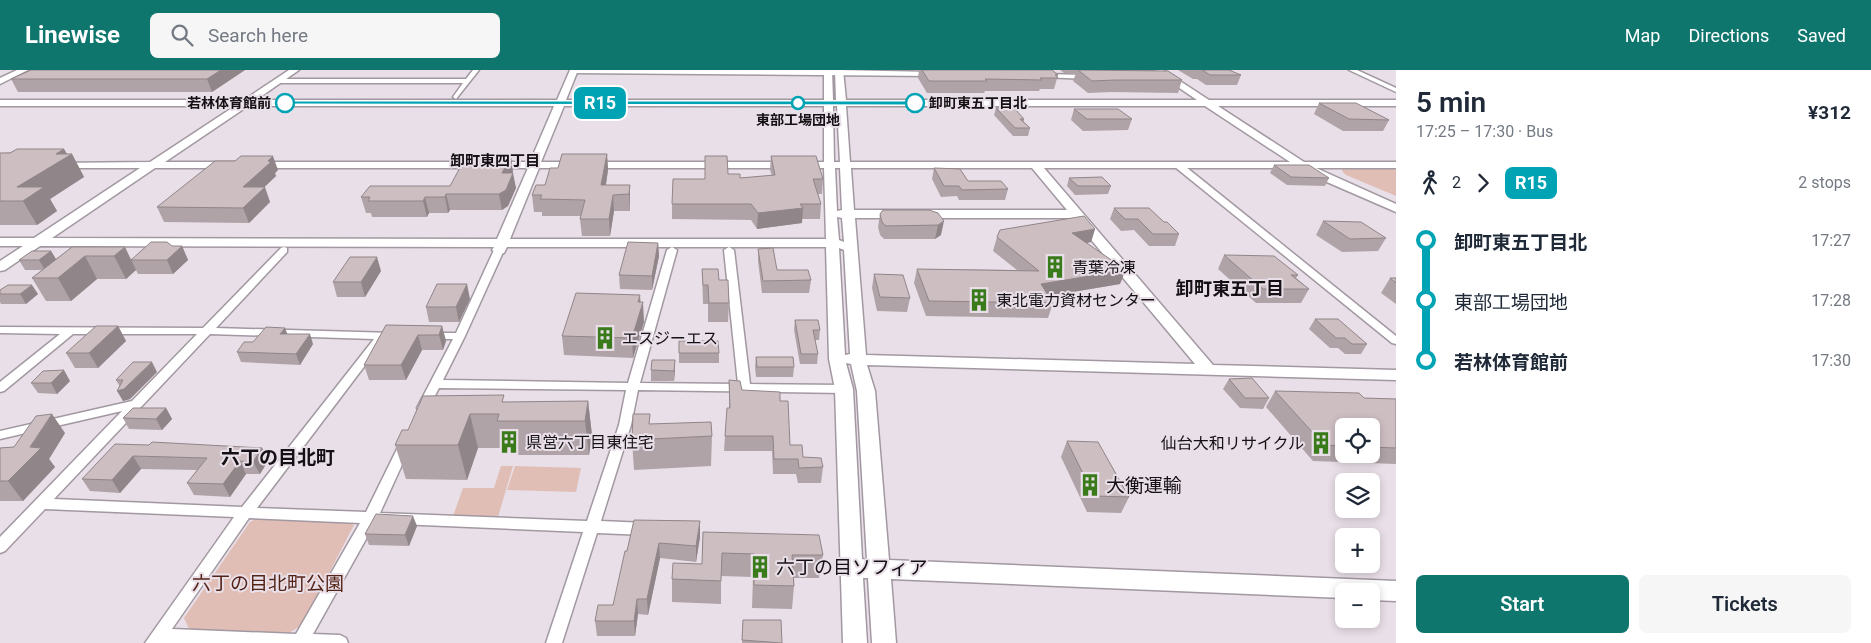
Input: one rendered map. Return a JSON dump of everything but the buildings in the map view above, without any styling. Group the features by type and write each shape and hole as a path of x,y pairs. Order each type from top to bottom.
{"street":[{"path":"0,81 24,70"},
{"path":"0,267 29,245 286,70"},
{"path":"244,100 295,70"},
{"path":"456,98 476,70"},
{"path":"1352,70 1396,90"},
{"path":"417,420 460,336 501,246 574,71 834,71 935,74"},
{"path":"834,71 840,214 850,247 858,360 866,391 884,643"},
{"path":"1164,74 1319,165 1396,199"},
{"path":"1033,76 1092,77"},
{"path":"279,81 468,81"},
{"path":"0,97 244,100 1210,100 1396,98"},
{"path":"0,103 456,98 562,100"},
{"path":"1210,100 1396,103"},
{"path":"1210,100 1302,165 1324,177 1396,208"},
{"path":"48,165 1396,165"},
{"path":"1035,165 1209,370"},
{"path":"1178,165 1396,341"},
{"path":"840,214 1077,214"},
{"path":"840,214 833,246 837,359 844,389 854,643"},
{"path":"29,245 284,250 501,246 729,250 833,246"},
{"path":"3,250 29,245 850,247"},
{"path":"0,547 284,250"},
{"path":"554,643 625,425 633,385 672,250"},
{"path":"729,250 744,387"},
{"path":"0,330 207,331 402,336"},
{"path":"0,388 70,331"},
{"path":"155,639 246,512 382,336"},
{"path":"421,336 460,336"},
{"path":"837,359 1396,375"},
{"path":"436,384 844,389"},
{"path":"0,435 138,404"},
{"path":"300,642 371,517 410,436"},
{"path":"41,504 661,529"},
{"path":"852,568 1396,591"},
{"path":"155,639 340,643"}],"green space":[{"path":"1342,169 1396,169 1396,196 1346,175"},
{"path":"501,466 513,466 498,517 453,516 463,488 494,488"},
{"path":"515,466 581,468 576,492 507,490"},
{"name":"六丁の目北町公園","path":"259,517 344,521 354,525 302,625 287,634 189,629 184,618 250,522"}],"bus line":[{"name":"R15","path":"285,103 915,103"}],"place":[{"name":"若林体育館前","path":"285,103"},
{"name":"東部工場団地","path":"798,103"},
{"name":"卸町東五丁目北","path":"915,103"},
{"name":"青葉冷凍","path":"1055,267"},
{"name":"東北電力資材センター","path":"979,300"},
{"name":"エスジーエス","path":"605,338"},
{"name":"県営六丁目東住宅","path":"509,442"},
{"name":"仙台大和リサイクル","path":"1321,443"},
{"name":"大衡運輸","path":"1090,485"},
{"name":"六丁の目ソフィア","path":"760,567"}],"district":[{"name":"卸町東四丁目","path":"495,161"},
{"name":"卸町東五丁目","path":"1230,288"},
{"name":"六丁の目北町","path":"278,457"}]}
